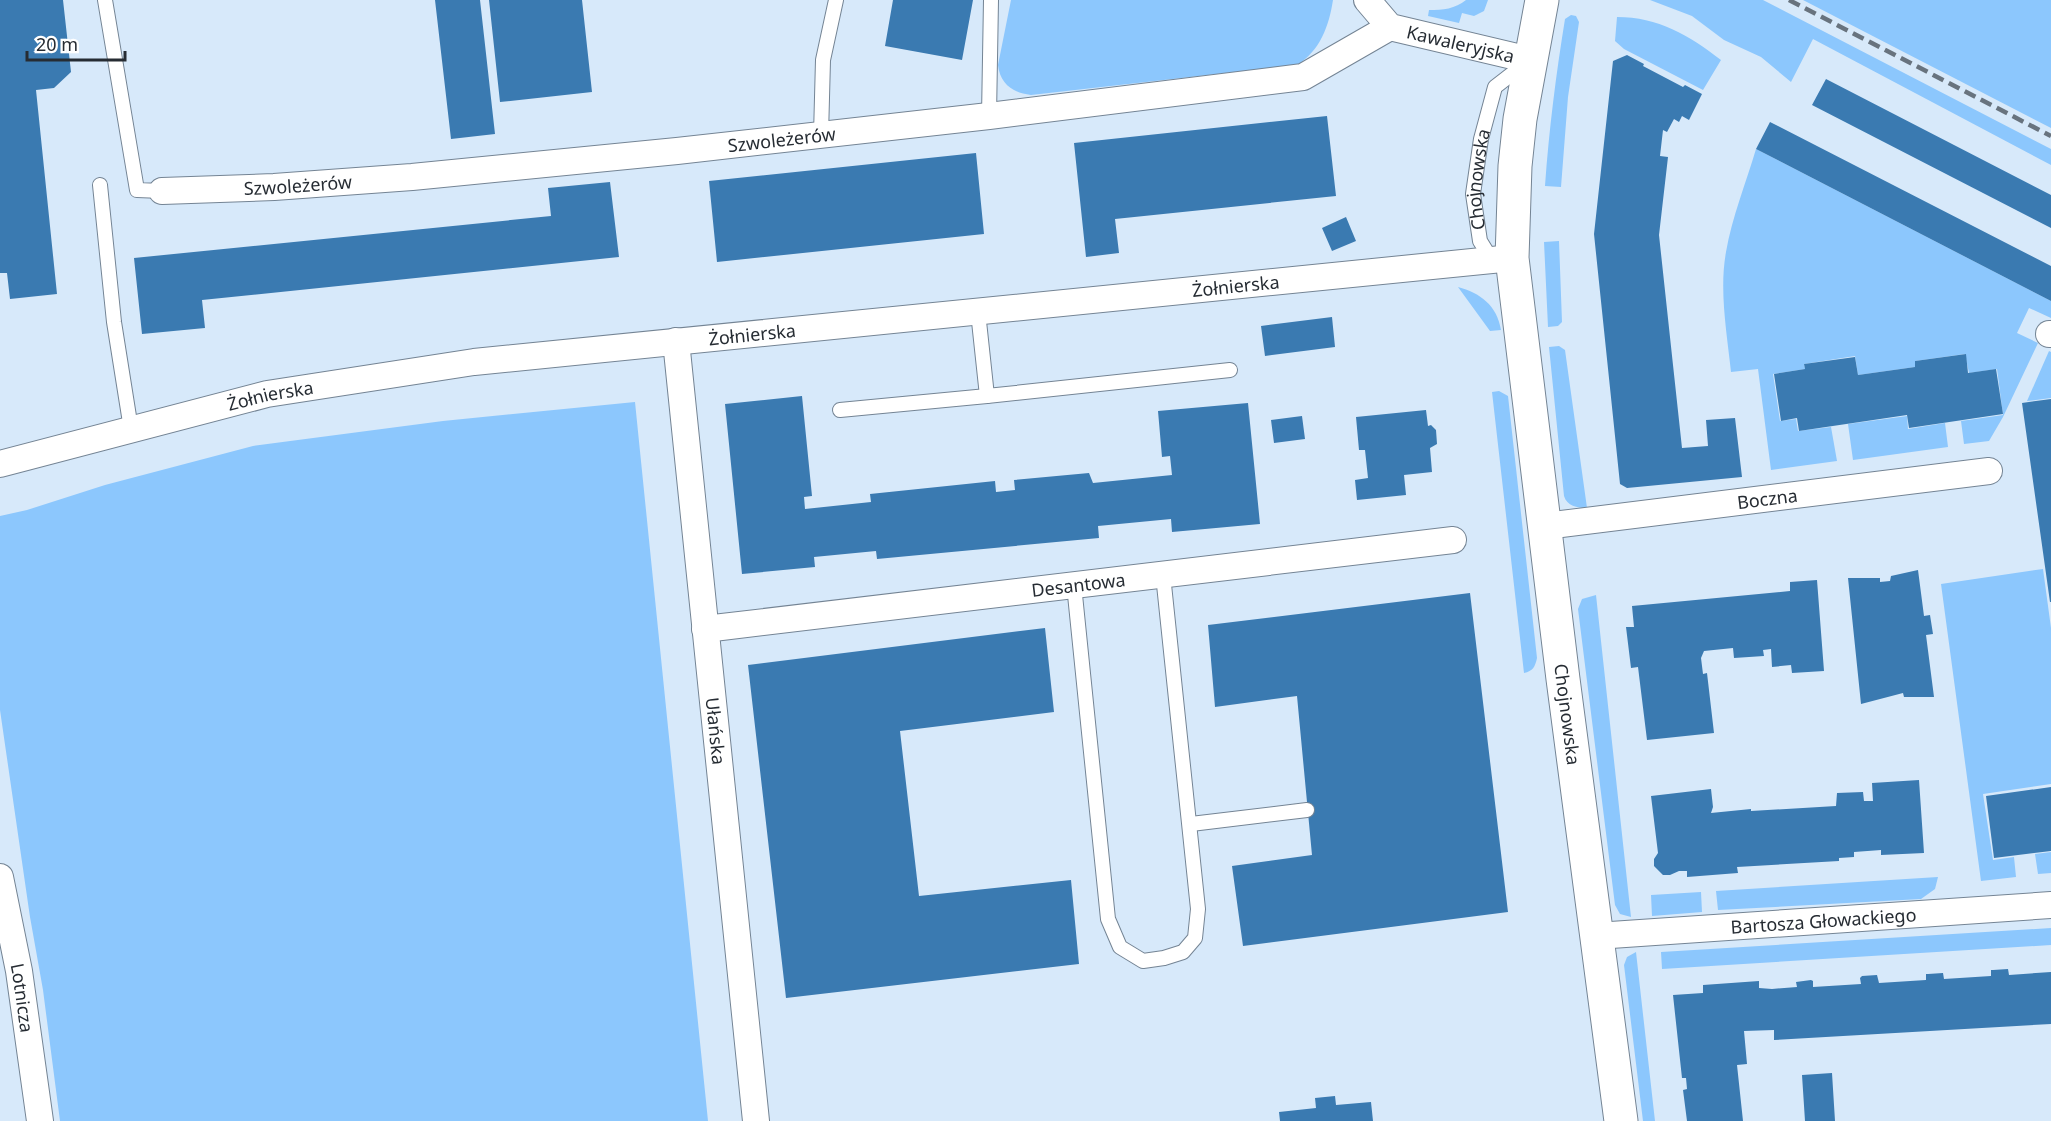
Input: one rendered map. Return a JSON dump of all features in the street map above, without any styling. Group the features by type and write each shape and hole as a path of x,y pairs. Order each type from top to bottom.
{"main road":[{"name":"Chojnowska","path":"1542,0 1520,119 1502,259 1517,307 1621,1121"}],"street":[{"name":"Kawaleryjska","path":"1367,0 1389,27 1530,60"},
{"name":"Szwoleżerów","path":"162,191 274,187 412,177 821,135 1303,77 1389,27"},
{"name":"Żołnierska","path":"0,464 279,392 474,362 1502,259"},
{"name":"Ułańska","path":"676,341 756,1121"},
{"name":"Boczna","path":"1545,526 1989,471"},
{"name":"Desantowa","path":"705,629 1453,540"},
{"name":"Lotnicza","path":"0,877 19,971 40,1121"},
{"name":"Bartosza Głowackiego","path":"1596,936 2051,904"}],"lane":[{"path":"105,0 137,190 162,191"},
{"path":"821,135 823,60 836,0"},
{"path":"989,116 991,0"},
{"path":"100,185 114,322 131,429"},
{"path":"978,312 987,396"},
{"path":"840,410 1230,370"},
{"path":"1074,585 1108,920 1120,947 1143,961 1183,952 1195,938 1198,909 1164,574"},
{"path":"1191,824 1307,810"}],"shaded area":[{"path":"1011,0 1333,0 1322,37 1312,53 1297,65 1031,95 1013,90 999,72 998,65"},
{"path":"1466,0 1488,0 1484,11 1474,16 1462,13 1459,23 1428,16 1429,10 1449,8"},
{"path":"1650,0 1763,0 2051,149 2051,165 1813,39 1791,82 1761,57 1724,40 1692,16"},
{"path":"1803,0 2051,0 2051,128"},
{"path":"1571,15 1576,16 1579,22 1568,97 1561,187 1545,186 1565,19"},
{"path":"1617,17 1646,20 1672,29 1685,35 1721,60 1703,90 1624,49 1615,41"},
{"path":"1756,149 2051,301 2051,318 2029,308 2017,333 2038,343 2003,417 1989,441 1964,444 1961,421 2003,415 1997,369 1969,373 1965,354 1915,361 1915,367 1858,375 1855,356 1804,364 1805,369 1773,374 1780,421 1796,419 1798,431 1831,427 1837,461 1771,470 1758,369 1731,372 1723,297 1726,252 1735,213"},
{"path":"1559,241 1562,322 1558,326 1548,327 1544,242"},
{"path":"1458,287 1486,301 1496,314 1501,330 1490,331"},
{"path":"1559,346 1565,350 1587,508 1573,506 1564,496 1549,347"},
{"path":"2049,351 2051,352 2051,398 2027,401"},
{"path":"1499,391 1508,396 1537,658 1533,668 1524,673 1492,392"},
{"path":"635,402 708,1121 60,1121 43,990 0,710 0,516 27,510 105,485 253,446 443,421"},
{"path":"1907,416 1908,429 1945,423 1948,447 1853,460 1848,424"},
{"path":"2043,569 2051,628 2051,784 1983,794 1993,860 2014,857 2016,877 1981,881 1941,584"},
{"path":"1596,595 1631,917 1620,914 1615,905 1578,609 1582,599"},
{"path":"2051,852 2051,873 2038,874 2035,854"},
{"path":"1938,877 1935,889 1921,899 1718,910 1716,891"},
{"path":"1701,892 1702,912 1652,916 1651,895"},
{"path":"2051,928 2051,945 1662,969 1661,952"},
{"path":"1636,952 1655,1121 1643,1121 1624,965 1627,957"}],"building":[{"path":"0,0 63,0 71,72 54,88 36,90 57,294 10,299 7,273 0,273"},
{"path":"435,0 480,0 495,134 451,139"},
{"path":"489,0 582,0 592,92 500,102"},
{"path":"893,0 973,0 962,60 885,46"},
{"path":"1627,55 1683,87 1685,85 1702,94 1689,120 1682,116 1679,122 1674,119 1667,132 1663,130 1660,156 1668,157 1659,235 1682,448 1708,446 1706,420 1735,418 1742,477 1627,488 1620,484 1594,234 1613,61"},
{"path":"1826,79 2051,195 2051,228 1812,105"},
{"path":"1327,116 1336,196 1115,219 1119,253 1086,257 1074,143"},
{"path":"1770,122 2051,266 2051,301 1756,149"},
{"path":"976,153 984,234 717,262 709,181"},
{"path":"610,182 619,257 202,300 205,328 142,334 134,258 551,216 548,188"},
{"path":"1346,217 1356,241 1332,251 1322,228"},
{"path":"1332,317 1335,347 1265,356 1261,326"},
{"path":"1966,354 1968,373 1996,369 2003,414 1909,428 1907,415 1799,431 1797,418 1781,421 1774,374 1805,369 1804,364 1855,357 1858,375 1915,367 1915,361"},
{"path":"802,396 812,496 804,497 805,509 871,502 870,494 995,481 996,492 1015,490 1014,480 1089,473 1093,483 1172,475 1170,456 1162,457 1158,411 1248,403 1260,524 1172,532 1171,519 1098,526 1099,538 877,559 876,551 814,557 815,567 742,574 725,404"},
{"path":"2051,399 2051,602 2050,602 2022,403"},
{"path":"1426,410 1428,426 1431,425 1436,430 1437,444 1430,448 1432,472 1404,475 1406,495 1357,500 1355,480 1368,478 1365,450 1359,450 1356,417"},
{"path":"1302,416 1305,439 1274,443 1271,420"},
{"path":"1918,570 1924,616 1930,615 1933,634 1926,635 1934,697 1904,697 1903,693 1861,704 1848,578 1880,578 1880,582 1890,581 1891,576"},
{"path":"1817,580 1824,671 1792,673 1791,665 1772,667 1771,649 1763,650 1764,656 1734,658 1733,648 1704,651 1701,658 1703,674 1707,673 1714,733 1647,740 1638,667 1631,668 1626,627 1634,627 1632,606 1790,591 1790,582"},
{"path":"1470,593 1508,912 1243,946 1232,866 1312,855 1297,696 1215,707 1208,625"},
{"path":"1045,628 1054,712 900,731 919,896 1071,880 1079,964 786,998 748,665"},
{"path":"1919,780 1924,853 1881,855 1881,850 1854,852 1854,857 1839,858 1839,861 1737,867 1738,873 1687,877 1687,871 1663,875 1654,866 1654,859 1658,853 1651,796 1711,789 1713,807 1711,813 1836,806 1837,793 1863,792 1864,801 1873,801 1872,783"},
{"path":"2051,787 2051,851 1994,858 1986,796"},
{"path":"2008,969 2009,975 2051,972 2051,1024 1774,1040 1774,1030 1744,1031 1747,1064 1737,1065 1743,1121 1687,1121 1683,1090 1687,1089 1686,1078 1682,1078 1673,995 1703,993 1703,985 1759,981 1759,988 1772,989 1797,987 1796,982 1811,980 1813,987 1861,984 1862,976 1877,975 1879,983 1926,980 1926,974 1943,973 1944,979 1991,976 1991,970"},
{"path":"1832,1073 1835,1121 1805,1121 1802,1075"},
{"path":"1335,1096 1336,1105 1371,1102 1373,1121 1280,1121 1279,1112 1316,1108 1315,1098"}],"railway":[{"path":"1789,0 2051,136"}]}
